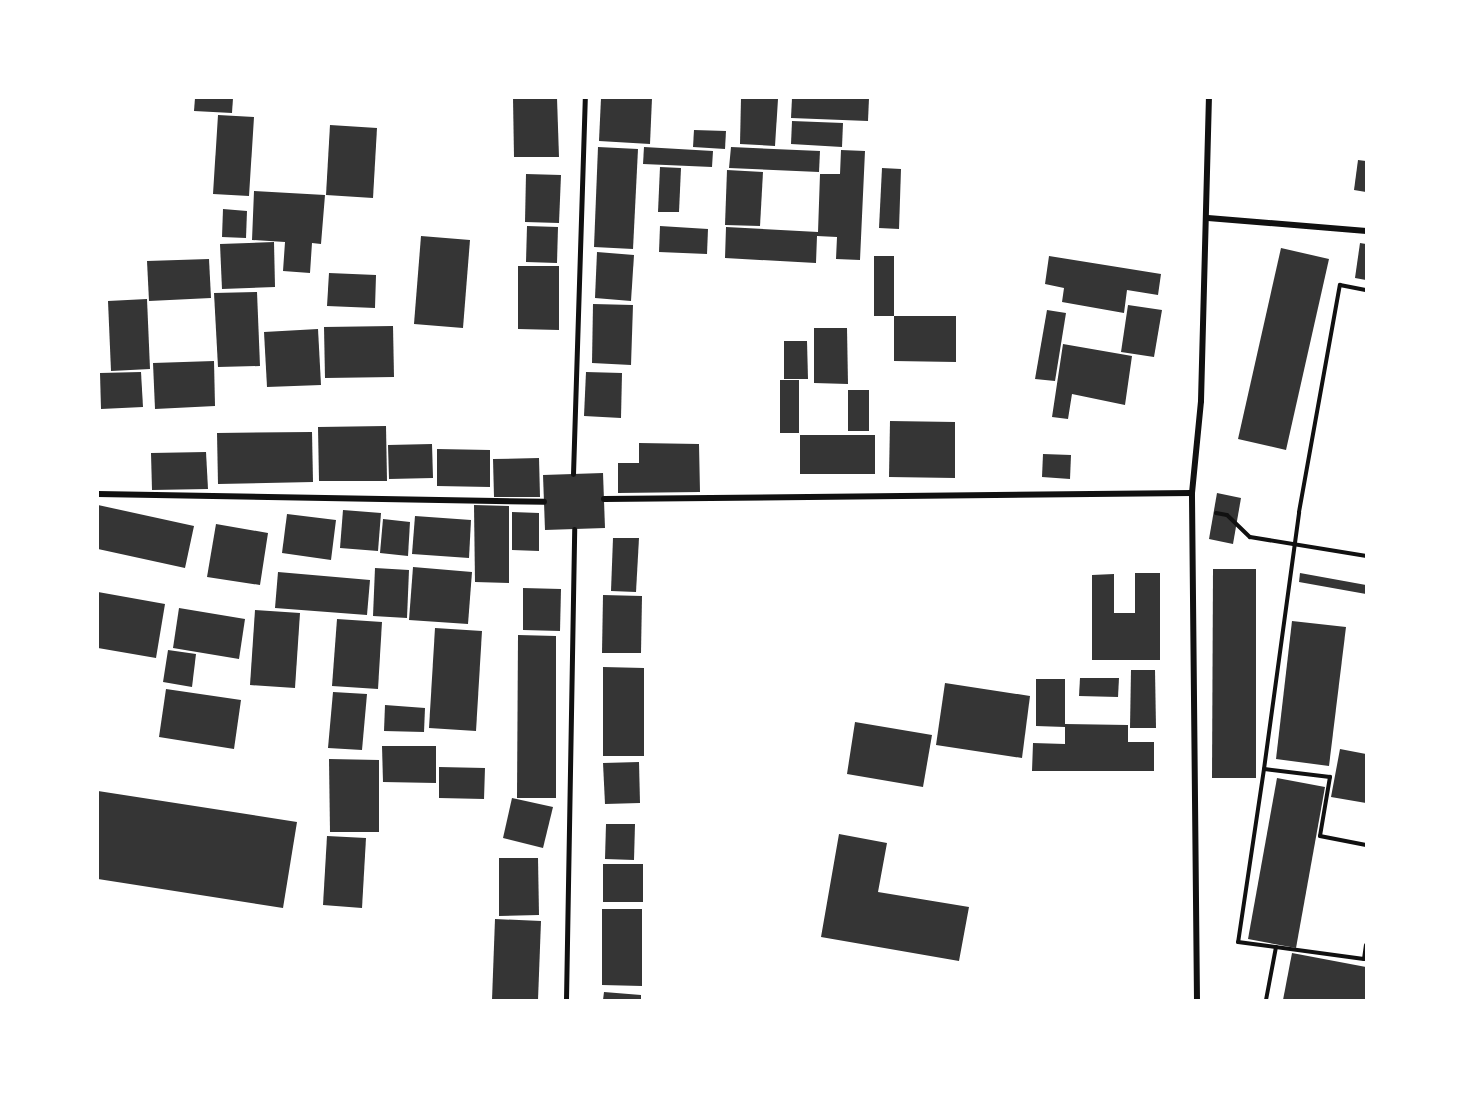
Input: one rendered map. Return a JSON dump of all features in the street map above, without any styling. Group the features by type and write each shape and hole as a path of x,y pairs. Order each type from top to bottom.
{"street":[{"path":"573,474 585,98"},
{"path":"1197,1000 1192,493 1202,401 1209,98"},
{"path":"1208,218 1366,231"},
{"path":"604,500 1192,493"},
{"path":"98,494 543,502"},
{"path":"566,1000 574,529"}],"path":[{"path":"1366,290 1340,285 1294,545 1238,942 1364,959 1366,945"},
{"path":"1192,507 1227,515 1250,537 1366,556"},
{"path":"1264,769 1330,777 1320,836 1366,845"},
{"path":"1266,1000 1276,947"}],"building":[{"path":"195,98 233,98 232,113 194,111"},
{"path":"513,98 557,98 559,157 514,157"},
{"path":"601,98 652,98 650,144 599,141"},
{"path":"741,98 778,99 775,146 740,144"},
{"path":"792,98 869,98 868,121 791,118"},
{"path":"218,115 254,117 249,196 213,194"},
{"path":"792,121 843,123 842,147 791,144"},
{"path":"330,125 377,128 373,198 326,195"},
{"path":"694,130 726,131 725,149 693,147"},
{"path":"598,147 638,149 633,249 594,247"},
{"path":"644,147 713,151 712,167 643,164"},
{"path":"731,147 820,151 819,172 729,168"},
{"path":"841,150 865,151 860,260 836,259 837,237 817,236 816,263 725,258 726,227 818,232 820,174 840,174"},
{"path":"1358,160 1366,161 1366,192 1354,190"},
{"path":"660,167 681,168 679,212 658,212"},
{"path":"882,168 901,169 899,229 879,228"},
{"path":"727,170 763,172 760,226 725,225"},
{"path":"526,174 561,175 559,223 525,222"},
{"path":"254,191 325,195 321,244 312,243 310,273 283,271 285,242 252,240"},
{"path":"223,209 247,211 246,238 222,237"},
{"path":"527,226 558,227 557,263 526,262"},
{"path":"660,226 708,229 707,254 659,252"},
{"path":"421,236 470,240 463,328 414,324"},
{"path":"274,242 275,287 222,289 220,244"},
{"path":"1360,243 1366,244 1366,280 1355,278"},
{"path":"1281,248 1329,259 1286,450 1238,439"},
{"path":"597,252 634,255 631,301 595,298"},
{"path":"874,256 894,256 894,316 874,316"},
{"path":"1049,256 1161,274 1158,295 1127,290 1124,313 1062,302 1064,288 1045,284"},
{"path":"209,259 211,298 149,301 147,261"},
{"path":"518,266 559,266 559,330 518,329"},
{"path":"329,273 376,275 375,308 327,306"},
{"path":"257,292 260,366 218,367 214,293"},
{"path":"147,299 150,369 111,371 108,301"},
{"path":"593,304 633,305 631,365 592,363"},
{"path":"1128,305 1162,310 1154,357 1121,352"},
{"path":"1047,310 1066,313 1055,381 1035,379"},
{"path":"894,316 956,316 956,362 894,361"},
{"path":"393,326 394,377 325,378 324,327"},
{"path":"814,328 847,328 848,384 814,383"},
{"path":"318,329 321,385 267,387 264,332"},
{"path":"784,341 807,341 808,379 784,379"},
{"path":"1063,344 1132,356 1125,405 1072,394 1068,419 1052,417"},
{"path":"214,361 215,406 155,409 153,363"},
{"path":"141,372 143,407 101,409 100,373"},
{"path":"586,372 622,373 621,418 584,416"},
{"path":"780,380 799,380 799,433 780,433"},
{"path":"848,390 869,390 869,431 848,431"},
{"path":"890,421 955,422 955,478 889,477"},
{"path":"386,426 387,481 319,481 318,427"},
{"path":"312,432 313,482 218,484 217,433"},
{"path":"800,435 875,435 875,474 800,474"},
{"path":"639,443 699,444 700,492 618,493 618,463 639,463"},
{"path":"432,444 433,478 389,479 388,445"},
{"path":"437,449 490,450 490,487 437,486"},
{"path":"206,452 208,489 152,490 151,453"},
{"path":"1043,454 1071,455 1070,479 1042,477"},
{"path":"539,458 540,497 494,497 493,459"},
{"path":"603,473 605,528 545,530 543,475"},
{"path":"1217,493 1241,498 1233,544 1209,539"},
{"path":"98,505 194,526 185,568 98,549"},
{"path":"474,505 509,506 509,583 475,582"},
{"path":"343,510 381,513 378,551 340,548"},
{"path":"512,512 539,513 539,551 512,550"},
{"path":"287,514 336,520 331,560 282,553"},
{"path":"415,516 471,520 469,558 412,554"},
{"path":"383,519 410,522 408,556 380,553"},
{"path":"216,524 268,533 260,585 207,577"},
{"path":"613,538 639,538 636,592 611,591"},
{"path":"413,567 472,572 468,624 409,620"},
{"path":"375,568 409,570 407,618 373,616"},
{"path":"1213,569 1256,569 1256,778 1212,778"},
{"path":"278,572 370,580 367,615 275,608"},
{"path":"1135,573 1160,573 1160,660 1092,660 1092,575 1114,574 1114,613 1135,613"},
{"path":"1300,573 1366,585 1366,594 1299,582"},
{"path":"523,588 561,589 560,631 523,630"},
{"path":"98,592 165,604 156,658 98,648"},
{"path":"603,595 642,596 641,653 602,653"},
{"path":"179,608 245,619 239,659 173,648"},
{"path":"255,610 300,613 295,688 250,685"},
{"path":"337,619 382,622 378,689 332,686"},
{"path":"1292,621 1346,627 1329,766 1276,759"},
{"path":"435,628 482,631 476,731 429,728"},
{"path":"518,635 556,636 556,798 517,798"},
{"path":"168,650 196,654 192,687 163,682"},
{"path":"603,667 644,668 644,756 603,756"},
{"path":"1131,670 1155,670 1156,728 1130,728"},
{"path":"1080,678 1119,678 1118,697 1079,696"},
{"path":"1036,679 1065,679 1065,724 1128,725 1128,742 1154,742 1154,771 1032,771 1033,743 1065,744 1065,727 1036,726"},
{"path":"945,683 1030,696 1022,758 936,745"},
{"path":"166,689 241,700 234,749 159,737"},
{"path":"333,692 367,694 362,750 328,748"},
{"path":"385,705 425,708 424,732 384,731"},
{"path":"855,722 932,735 923,787 847,774"},
{"path":"382,746 436,746 436,783 383,782"},
{"path":"1340,749 1366,754 1366,803 1331,797"},
{"path":"329,759 379,760 379,832 330,832"},
{"path":"639,762 640,803 605,804 603,763"},
{"path":"439,767 485,768 484,799 439,798"},
{"path":"1277,778 1325,787 1296,948 1248,939"},
{"path":"98,791 297,822 283,908 98,879"},
{"path":"512,798 553,807 543,848 503,838"},
{"path":"606,824 635,824 634,860 605,859"},
{"path":"839,834 887,843 878,892 969,907 959,961 821,937"},
{"path":"327,836 366,838 362,908 323,905"},
{"path":"499,858 538,858 539,915 499,916"},
{"path":"603,864 643,864 643,902 603,902"},
{"path":"602,909 642,909 642,986 602,985"},
{"path":"495,919 541,921 538,1000 492,1000"},
{"path":"1292,953 1366,967 1366,1000 1283,1000"},
{"path":"604,992 641,995 641,1000 603,1000"}]}
